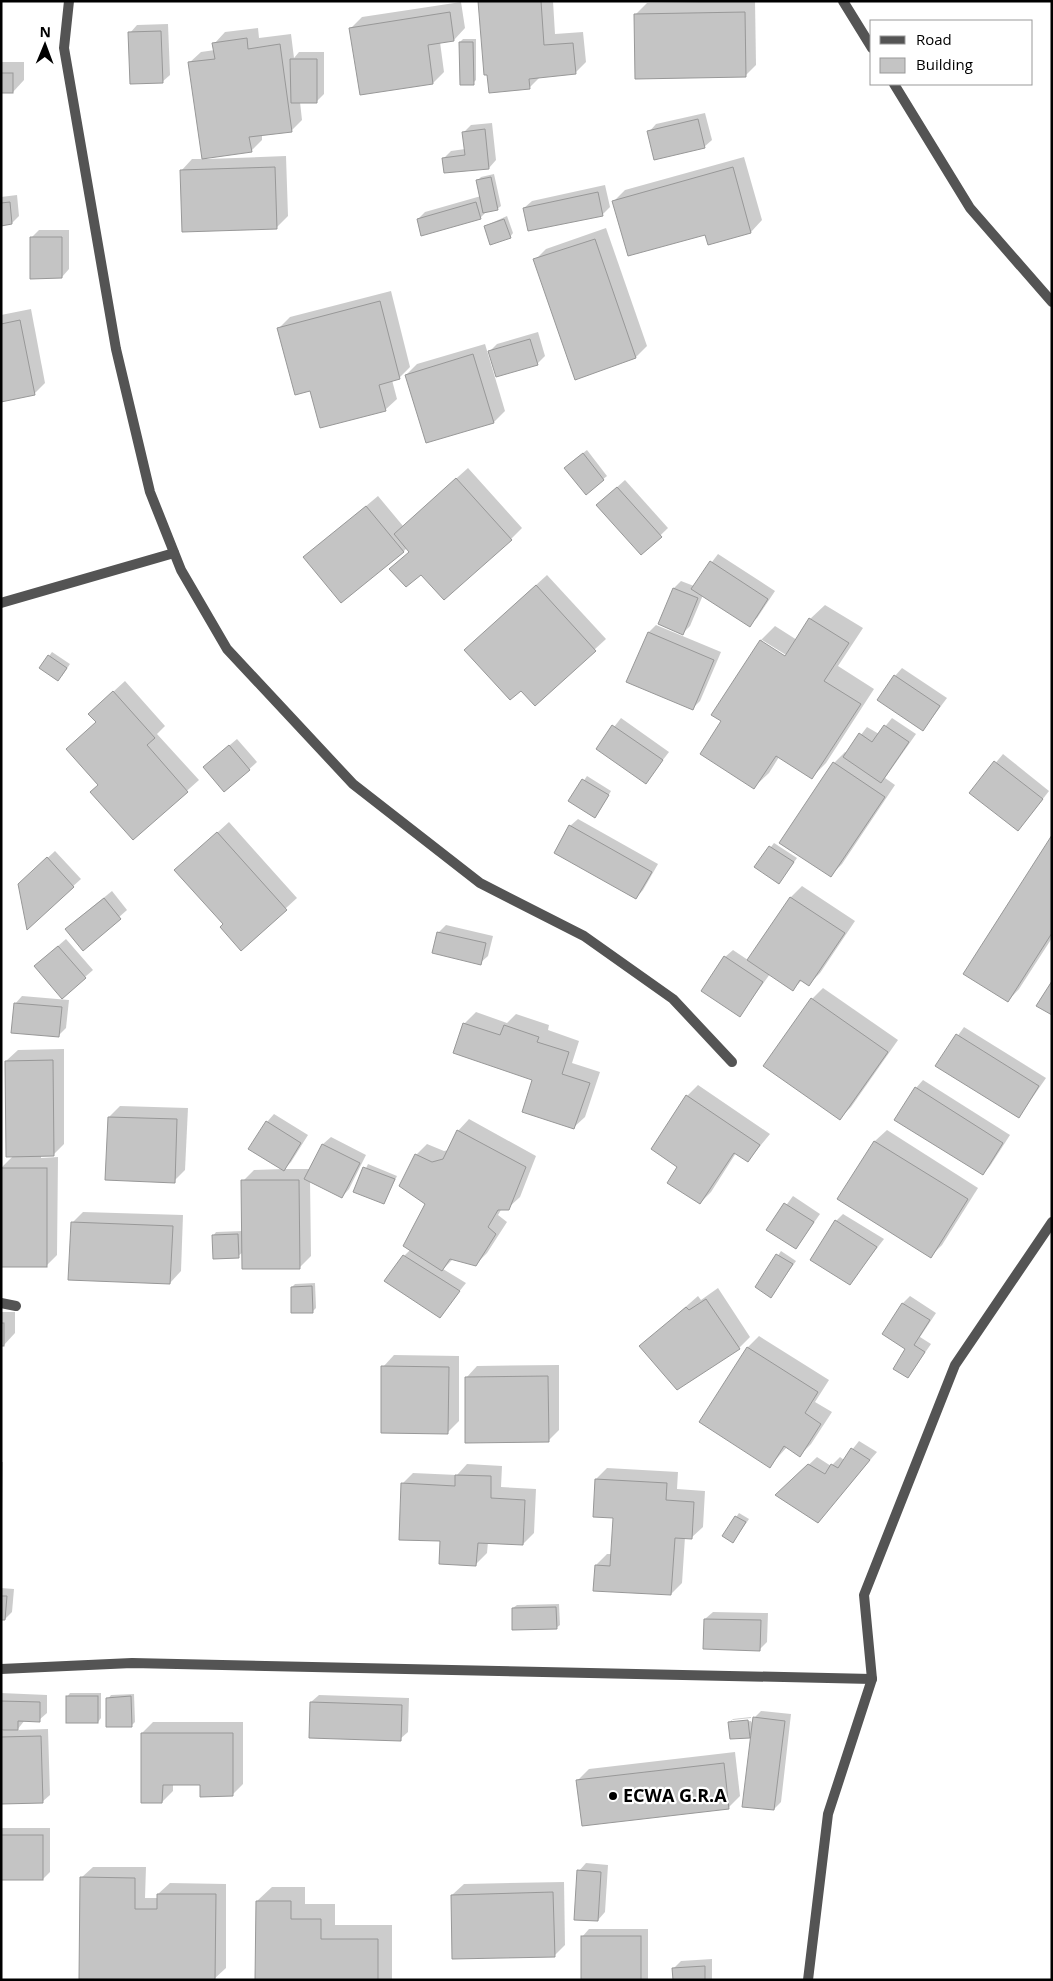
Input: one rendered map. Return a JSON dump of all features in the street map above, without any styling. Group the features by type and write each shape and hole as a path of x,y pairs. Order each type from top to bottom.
{"street":[{"path":"69,1 64,48 116,349 150,492 181,570 227,649 352,784 480,882 584,936 673,999 732,1062"},
{"path":"843,1 870,45"},
{"path":"895,85 970,208 1052,302"},
{"path":"1,603 174,553"},
{"path":"808,1980 828,1814 872,1679 864,1595 955,1365 1052,1222"},
{"path":"1,1303 16,1306"},
{"path":"1,1669 132,1662 872,1679"}],"building":[{"path":"478,1 541,1 544,45 573,43 576,74 529,79 530,89 489,93 487,75 484,75"},
{"path":"450,12 454,41 428,45 433,84 360,95 349,28"},
{"path":"745,12 746,77 635,79 634,14"},
{"path":"161,31 163,83 130,84 128,32"},
{"path":"247,38 248,49 280,44 292,132 249,137 252,152 202,159 188,62 215,59 212,43"},
{"path":"459,42 473,42 474,85 460,85"},
{"path":"290,59 317,59 317,103 291,103"},
{"path":"1,73 13,73 13,93 1,93"},
{"path":"698,119 705,148 654,160 647,131"},
{"path":"485,129 489,169 444,173 442,158 465,155 462,132"},
{"path":"275,167 277,229 182,232 180,170"},
{"path":"733,167 751,233 708,245 705,235 628,256 612,201"},
{"path":"491,177 498,210 483,213 476,180"},
{"path":"598,192 603,216 528,231 523,208"},
{"path":"10,202 12,224 1,226 1,203"},
{"path":"476,202 481,219 421,236 417,219"},
{"path":"504,219 511,238 490,245 484,226"},
{"path":"30,237 62,237 62,278 30,279"},
{"path":"595,239 636,358 575,380 533,259"},
{"path":"380,301 400,379 379,385 386,411 320,428 310,391 295,395 277,328"},
{"path":"20,320 35,395 1,402 1,324"},
{"path":"530,339 538,365 496,377 488,351"},
{"path":"473,354 494,423 426,443 405,375"},
{"path":"583,453 604,480 586,495 564,468"},
{"path":"456,478 512,540 444,600 421,575 406,587 389,569 409,552 394,534"},
{"path":"617,487 662,537 641,555 596,505"},
{"path":"366,506 404,552 341,603 303,557"},
{"path":"710,561 768,599 750,627 691,589"},
{"path":"536,585 596,651 535,706 521,691 510,700 464,650"},
{"path":"673,588 698,598 683,635 658,624"},
{"path":"809,618 849,643 824,681 861,704 812,779 776,756 754,789 700,754 721,721 711,715 760,640 785,656"},
{"path":"648,632 714,660 693,710 626,682"},
{"path":"48,655 67,668 58,681 39,668"},
{"path":"894,675 940,706 923,731 877,700"},
{"path":"113,691 155,738 147,745 188,792 133,840 90,792 98,785 66,749 96,722 88,714"},
{"path":"612,725 663,760 646,784 596,749"},
{"path":"884,725 909,742 881,783 843,757 859,733 872,742"},
{"path":"229,745 250,770 224,792 203,767"},
{"path":"994,761 1043,799 1018,831 969,793"},
{"path":"833,762 885,797 831,877 779,843"},
{"path":"582,779 609,795 595,818 568,801"},
{"path":"569,825 652,872 636,899 554,853"},
{"path":"217,832 287,910 241,951 220,927 223,924 174,870"},
{"path":"1052,835 1052,933 1008,1002 963,974"},
{"path":"769,846 794,862 779,884 754,867"},
{"path":"47,857 74,887 27,930 18,884"},
{"path":"790,897 845,933 809,986 800,980 793,991 747,960"},
{"path":"104,898 121,919 83,951 65,929"},
{"path":"437,932 486,943 481,965 432,953"},
{"path":"58,946 86,978 62,999 34,966"},
{"path":"724,956 763,982 740,1017 701,991"},
{"path":"1052,981 1052,1015 1036,1006"},
{"path":"811,998 888,1052 840,1120 763,1066"},
{"path":"14,1003 62,1007 59,1037 11,1033"},
{"path":"463,1023 500,1035 504,1025 539,1037 537,1042 569,1052 562,1074 590,1083 574,1129 522,1112 532,1080 453,1053"},
{"path":"956,1034 1039,1086 1019,1118 935,1066"},
{"path":"53,1060 54,1156 6,1157 5,1061"},
{"path":"915,1087 1003,1143 983,1175 894,1120"},
{"path":"686,1095 760,1145 748,1162 734,1153 700,1204 667,1183 677,1167 651,1149"},
{"path":"108,1117 177,1119 175,1183 105,1180"},
{"path":"266,1121 301,1143 284,1171 248,1149"},
{"path":"457,1130 526,1167 509,1210 498,1210 488,1227 496,1234 476,1266 450,1259 442,1271 403,1246 425,1204 399,1186 415,1154 432,1162 443,1159"},
{"path":"874,1141 968,1199 931,1258 837,1199"},
{"path":"322,1144 360,1163 342,1198 304,1179"},
{"path":"363,1167 395,1179 384,1204 353,1192"},
{"path":"1,1168 47,1168 47,1267 1,1267"},
{"path":"241,1180 299,1180 300,1269 242,1269"},
{"path":"784,1203 814,1222 796,1249 766,1230"},
{"path":"835,1220 877,1247 850,1285 810,1260"},
{"path":"71,1222 173,1226 170,1284 68,1280"},
{"path":"238,1234 239,1258 213,1259 212,1235"},
{"path":"776,1254 793,1264 771,1298 755,1287"},
{"path":"403,1255 460,1291 440,1318 384,1281"},
{"path":"312,1286 313,1313 291,1313 291,1287"},
{"path":"706,1299 740,1349 677,1390 639,1346 686,1307 689,1310"},
{"path":"902,1303 930,1320 914,1345 925,1352 908,1378 893,1369 905,1349 882,1334"},
{"path":"1,1323 4,1323 4,1346 1,1346"},
{"path":"747,1347 818,1392 805,1413 821,1424 800,1457 784,1446 770,1468 699,1422"},
{"path":"381,1366 449,1367 448,1434 381,1433"},
{"path":"548,1376 549,1442 465,1443 465,1377"},
{"path":"851,1448 870,1460 818,1523 775,1495 808,1464 825,1474 831,1464 838,1468"},
{"path":"455,1475 491,1476 491,1498 525,1500 523,1545 478,1543 476,1566 439,1564 440,1541 399,1540 401,1483 455,1486"},
{"path":"595,1479 667,1483 666,1500 694,1502 692,1539 675,1538 671,1595 593,1591 595,1565 610,1566 613,1518 593,1517"},
{"path":"735,1516 746,1522 733,1543 722,1536"},
{"path":"1,1596 7,1596 5,1620 1,1620"},
{"path":"556,1607 557,1629 512,1630 512,1608"},
{"path":"704,1619 761,1620 760,1651 703,1649"},
{"path":"66,1696 98,1696 98,1723 66,1723"},
{"path":"131,1696 132,1727 106,1727 106,1698"},
{"path":"1,1701 40,1702 40,1722 18,1721 18,1730 1,1730"},
{"path":"310,1702 402,1705 401,1741 309,1738"},
{"path":"753,1717 785,1721 774,1810 742,1807"},
{"path":"748,1720 750,1738 730,1739 728,1722"},
{"path":"141,1733 233,1733 233,1796 200,1797 200,1785 163,1785 162,1803 141,1803"},
{"path":"41,1736 43,1803 1,1804 1,1737"},
{"path":"724,1763 729,1809 582,1826 576,1780"},
{"path":"1,1835 43,1835 43,1880 1,1880"},
{"path":"577,1870 601,1872 598,1921 574,1920"},
{"path":"80,1877 135,1878 135,1909 157,1909 157,1894 216,1894 215,1980 79,1979"},
{"path":"553,1892 555,1957 452,1959 451,1895"},
{"path":"256,1901 291,1901 291,1919 321,1919 321,1939 378,1939 378,1980 255,1980"},
{"path":"581,1936 641,1936 641,1980 581,1980"},
{"path":"705,1966 705,1980 673,1980 672,1968"}],"place":[{"name":"ECWA G.R.A","path":"613,1796"}]}
